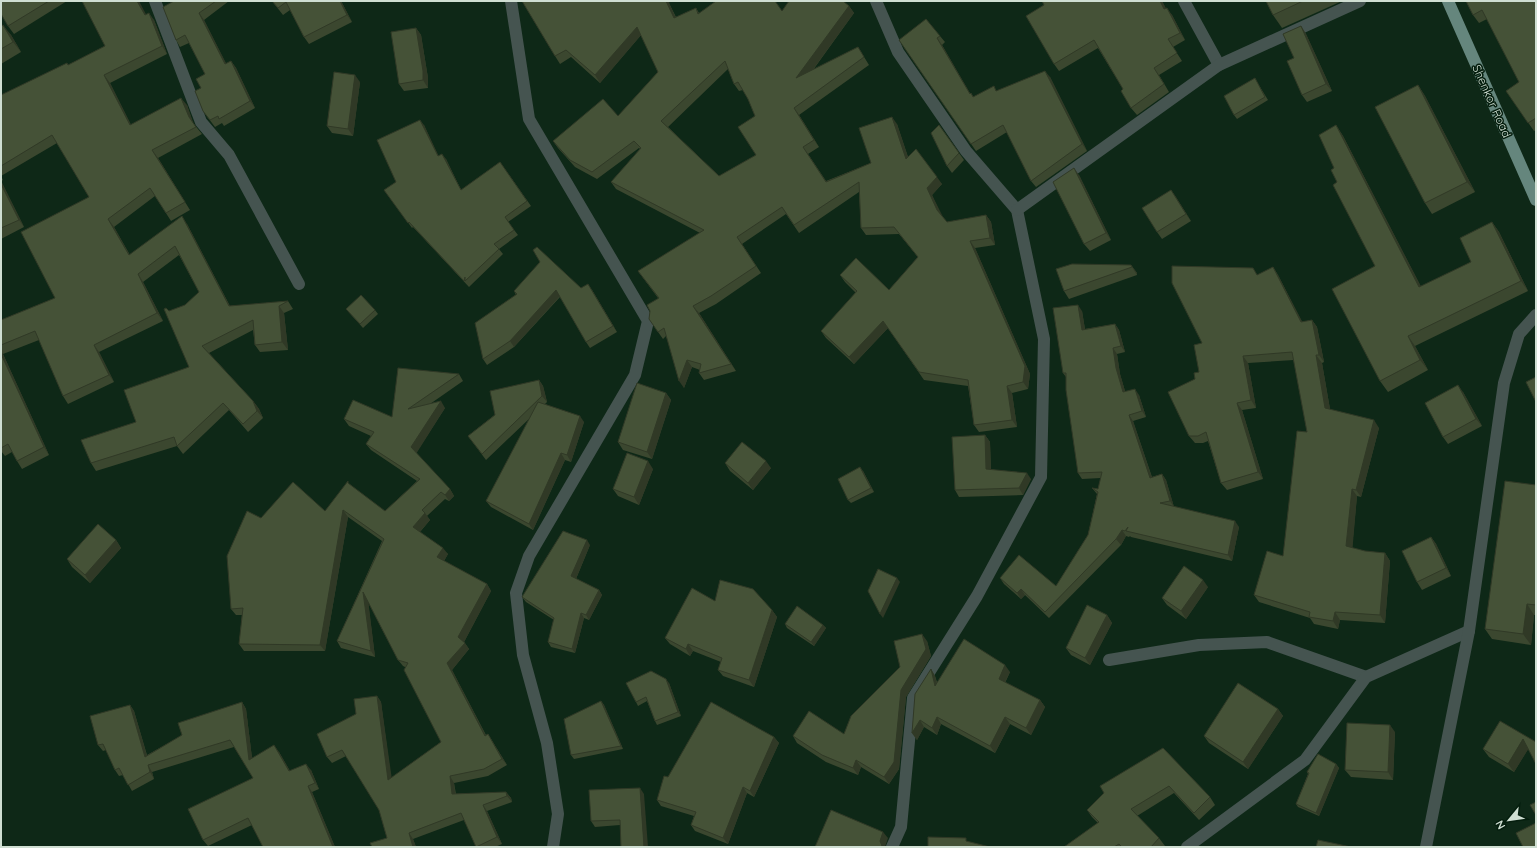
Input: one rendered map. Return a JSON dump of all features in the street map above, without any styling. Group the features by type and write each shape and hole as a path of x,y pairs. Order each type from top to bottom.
{"main road":[{"name":"Shenkor Road","path":"1448,1 1536,200"}],"street":[{"path":"155,1 201,122 229,155 298,284"},
{"path":"511,1 529,119 648,321 635,375 529,556 516,593 523,655 547,743 558,814 553,847"},
{"path":"876,1 898,52 966,150 1017,210 1044,339 1041,477 977,596 913,698 902,827 892,847"},
{"path":"1184,1 1219,65"},
{"path":"1017,210 1219,65 1360,1"},
{"path":"1426,847 1469,631 1504,383 1519,334 1536,314"},
{"path":"1187,847 1305,760 1366,677 1469,631"},
{"path":"1109,660 1199,645 1267,642 1366,677"}],"building":[{"path":"1,1 49,1 8,26 1,14"},
{"path":"82,1 137,1 145,15 149,13 162,46 104,75 130,125 181,98 189,117 196,127 152,150 185,202 166,213 150,188 108,219 129,255 182,216 229,306 288,301 279,306 282,342 255,345 253,320 202,346 253,401 257,411 243,424 223,403 177,446 174,437 91,463 81,440 136,422 124,390 189,367 164,309 166,308 169,311 185,305 199,292 175,246 138,274 157,313 94,345 109,375 63,396 35,331 1,345 1,320 55,298 21,232 89,197 52,135 1,166 1,95 67,63 68,65 105,46"},
{"path":"174,1 216,1 199,13 225,64 231,61 250,101 219,119 218,116 210,120 203,111 195,91 201,88 196,79 205,74 185,35 176,40 163,7"},
{"path":"272,1 340,1 347,15 304,37 286,2 278,8"},
{"path":"522,1 666,1 674,18 696,8 698,14 716,1 775,1 782,11 789,1 843,1 849,6 796,78 858,47 864,57 794,108 814,140 803,147 826,182 871,163 859,128 892,117 906,159 916,149 937,177 927,188 937,210 947,222 986,215 990,238 970,241 1025,366 1023,382 1007,386 1012,420 974,425 968,380 919,372 883,321 849,357 821,331 857,291 840,275 856,258 889,290 918,257 894,227 861,228 859,182 794,225 782,207 737,237 756,266 711,296 693,306 731,364 699,373 701,364 687,360 679,381 664,328 658,332 649,319 650,311 647,305 659,298 638,271 704,230 611,182 641,148 634,141 592,172 570,160 553,141 603,99 618,116 658,72 637,27 595,75 566,50 555,56","holes":["725,61 734,84 738,82 748,99 755,116 738,127 756,155 719,176 661,121"]},
{"path":"1042,1 1160,1 1164,9 1167,8 1180,33 1168,39 1177,53 1154,68 1164,84 1131,108 1121,91 1123,89 1094,40 1054,64 1026,16 1044,5"},
{"path":"1266,1 1303,1 1273,15"},
{"path":"1466,1 1536,1 1536,118 1528,123 1506,91 1519,82 1482,10 1473,15"},
{"path":"926,19 940,36 937,38 973,97 994,86 996,91 1045,71 1082,144 1031,181 1003,125 971,144 899,40"},
{"path":"3,25 13,42 1,49 1,26"},
{"path":"1301,26 1326,84 1302,95 1287,61 1294,58 1283,34"},
{"path":"416,28 423,71 423,80 399,84 391,32"},
{"path":"334,72 355,75 348,129 327,126"},
{"path":"1255,78 1265,97 1234,115 1224,96"},
{"path":"1418,85 1467,182 1425,203 1375,107"},
{"path":"420,120 438,156 442,154 461,190 500,162 527,201 505,217 514,230 494,244 499,249 465,281 465,277 464,281 409,222 408,223 384,190 396,182 377,140"},
{"path":"939,125 959,153 947,166 931,133"},
{"path":"1336,125 1419,287 1471,262 1460,238 1492,222 1521,281 1408,336 1420,360 1380,381 1332,289 1375,266 1333,185 1337,182 1331,170 1334,168 1319,135"},
{"path":"1074,168 1106,233 1084,244 1053,182"},
{"path":"1,184 19,220 1,228"},
{"path":"1171,190 1186,214 1157,232 1142,208"},
{"path":"537,247 581,288 588,284 613,326 586,342 556,290 510,341 483,359 475,323 517,294 514,291 540,262 533,250"},
{"path":"1072,264 1131,265 1132,267 1064,291 1056,269"},
{"path":"1172,266 1253,268 1257,275 1273,267 1301,322 1312,320 1319,355 1316,355 1325,408 1374,420 1356,490 1352,489 1346,546 1365,551 1385,553 1380,615 1335,612 1333,621 1309,617 1310,612 1254,595 1267,551 1283,556 1297,431 1307,432 1292,352 1243,356 1251,400 1237,403 1258,472 1221,483 1206,432 1198,436 1189,436 1168,392 1195,379 1194,373 1199,372 1194,345 1202,343 1172,283"},
{"path":"361,295 375,310 360,324 346,309"},
{"path":"1078,305 1082,330 1115,324 1121,346 1113,348 1116,368 1123,392 1135,389 1142,411 1129,415 1150,478 1162,474 1170,501 1160,503 1235,521 1228,555 1126,531 1128,527 1125,531 1122,530 1116,539 1045,612 1021,589 1017,593 1000,578 1019,555 1056,586 1088,535 1098,492 1092,488 1098,489 1102,472 1078,473 1066,390 1066,373 1063,373 1053,308"},
{"path":"1,354 44,447 17,461 8,444 1,448"},
{"path":"398,368 459,374 408,409 441,401 411,447 450,489 445,495 441,492 422,510 425,513 413,527 443,548 437,557 487,584 458,637 465,643 447,663 485,736 488,734 502,759 484,769 450,776 452,794 506,792 507,796 483,805 497,837 476,847 461,813 409,833 413,847 372,847 370,843 387,838 379,810 342,750 327,757 317,734 356,714 354,699 377,696 388,780 441,742 404,670 408,663 398,660 363,592 371,651 337,641 384,539 343,510 320,645 239,644 243,608 231,609 227,556 247,511 261,518 293,482 325,511 348,481 348,483 385,511 420,479 366,444 374,432 344,419 353,400 392,417"},
{"path":"1536,377 1536,402 1526,382"},
{"path":"539,380 542,396 482,454 468,436 495,415 490,391"},
{"path":"637,383 666,393 647,452 618,442"},
{"path":"1458,385 1476,419 1443,437 1425,403"},
{"path":"538,402 580,416 567,455 561,453 529,524 486,501"},
{"path":"985,435 986,469 1027,473 1019,488 955,490 952,437"},
{"path":"742,442 766,461 748,483 725,463"},
{"path":"627,453 648,461 634,497 613,489"},
{"path":"860,467 871,488 848,500 838,479"},
{"path":"1505,481 1536,485 1536,605 1527,604 1523,634 1485,629"},
{"path":"98,524 116,540 85,575 67,559"},
{"path":"563,531 587,540 571,576 599,590 586,615 581,613 572,649 548,642 554,618 522,597"},
{"path":"1431,537 1446,568 1417,582 1402,551"},
{"path":"1184,566 1203,580 1181,611 1162,598"},
{"path":"878,569 897,578 880,614 868,591"},
{"path":"720,580 753,589 772,610 749,680 718,670 722,658 688,644 686,649 665,638 692,588 715,601"},
{"path":"1087,605 1107,615 1085,658 1066,648"},
{"path":"797,606 823,625 811,642 785,624"},
{"path":"922,634 926,649 901,690 894,762 884,777 856,760 853,768 822,755 793,736 809,711 844,734 851,716 900,667 894,641"},
{"path":"964,639 1005,665 999,679 1040,700 1026,728 1005,717 990,746 937,717 932,728 920,720 912,733 915,694 931,669 935,686"},
{"path":"651,671 666,679 678,712 655,721 646,697 636,702 626,683"},
{"path":"1238,683 1278,709 1243,762 1204,736"},
{"path":"601,701 621,746 571,755 564,719"},
{"path":"242,702 249,760 274,745 289,771 306,764 315,783 308,786 333,847 263,847 248,818 203,840 188,809 253,778 230,740 148,765 150,772 128,785 119,768 115,770 103,744 98,745 90,716 130,705 145,757 182,735 178,723"},
{"path":"711,702 774,737 750,791 743,787 723,838 691,825 696,812 657,800 664,776 668,777"},
{"path":"1500,721 1536,742 1536,764 1523,739 1508,764 1483,749"},
{"path":"1347,723 1390,725 1388,772 1345,770"},
{"path":"1163,748 1210,797 1194,813 1169,786 1131,809 1159,838 1151,847 1122,847 1119,844 1114,847 1064,847 1099,822 1087,810 1104,793 1100,786"},
{"path":"1318,754 1336,764 1316,813 1296,804 1309,773 1307,772"},
{"path":"640,788 644,847 621,847 620,820 591,821 589,790"},
{"path":"1536,802 1536,815 1530,805"},
{"path":"831,810 883,832 880,841 882,847 815,847"},
{"path":"1536,823 1536,847 1523,847 1516,833"},
{"path":"928,837 966,838 966,841 990,847 928,847"},
{"path":"1318,840 1351,847 1316,847"}]}
